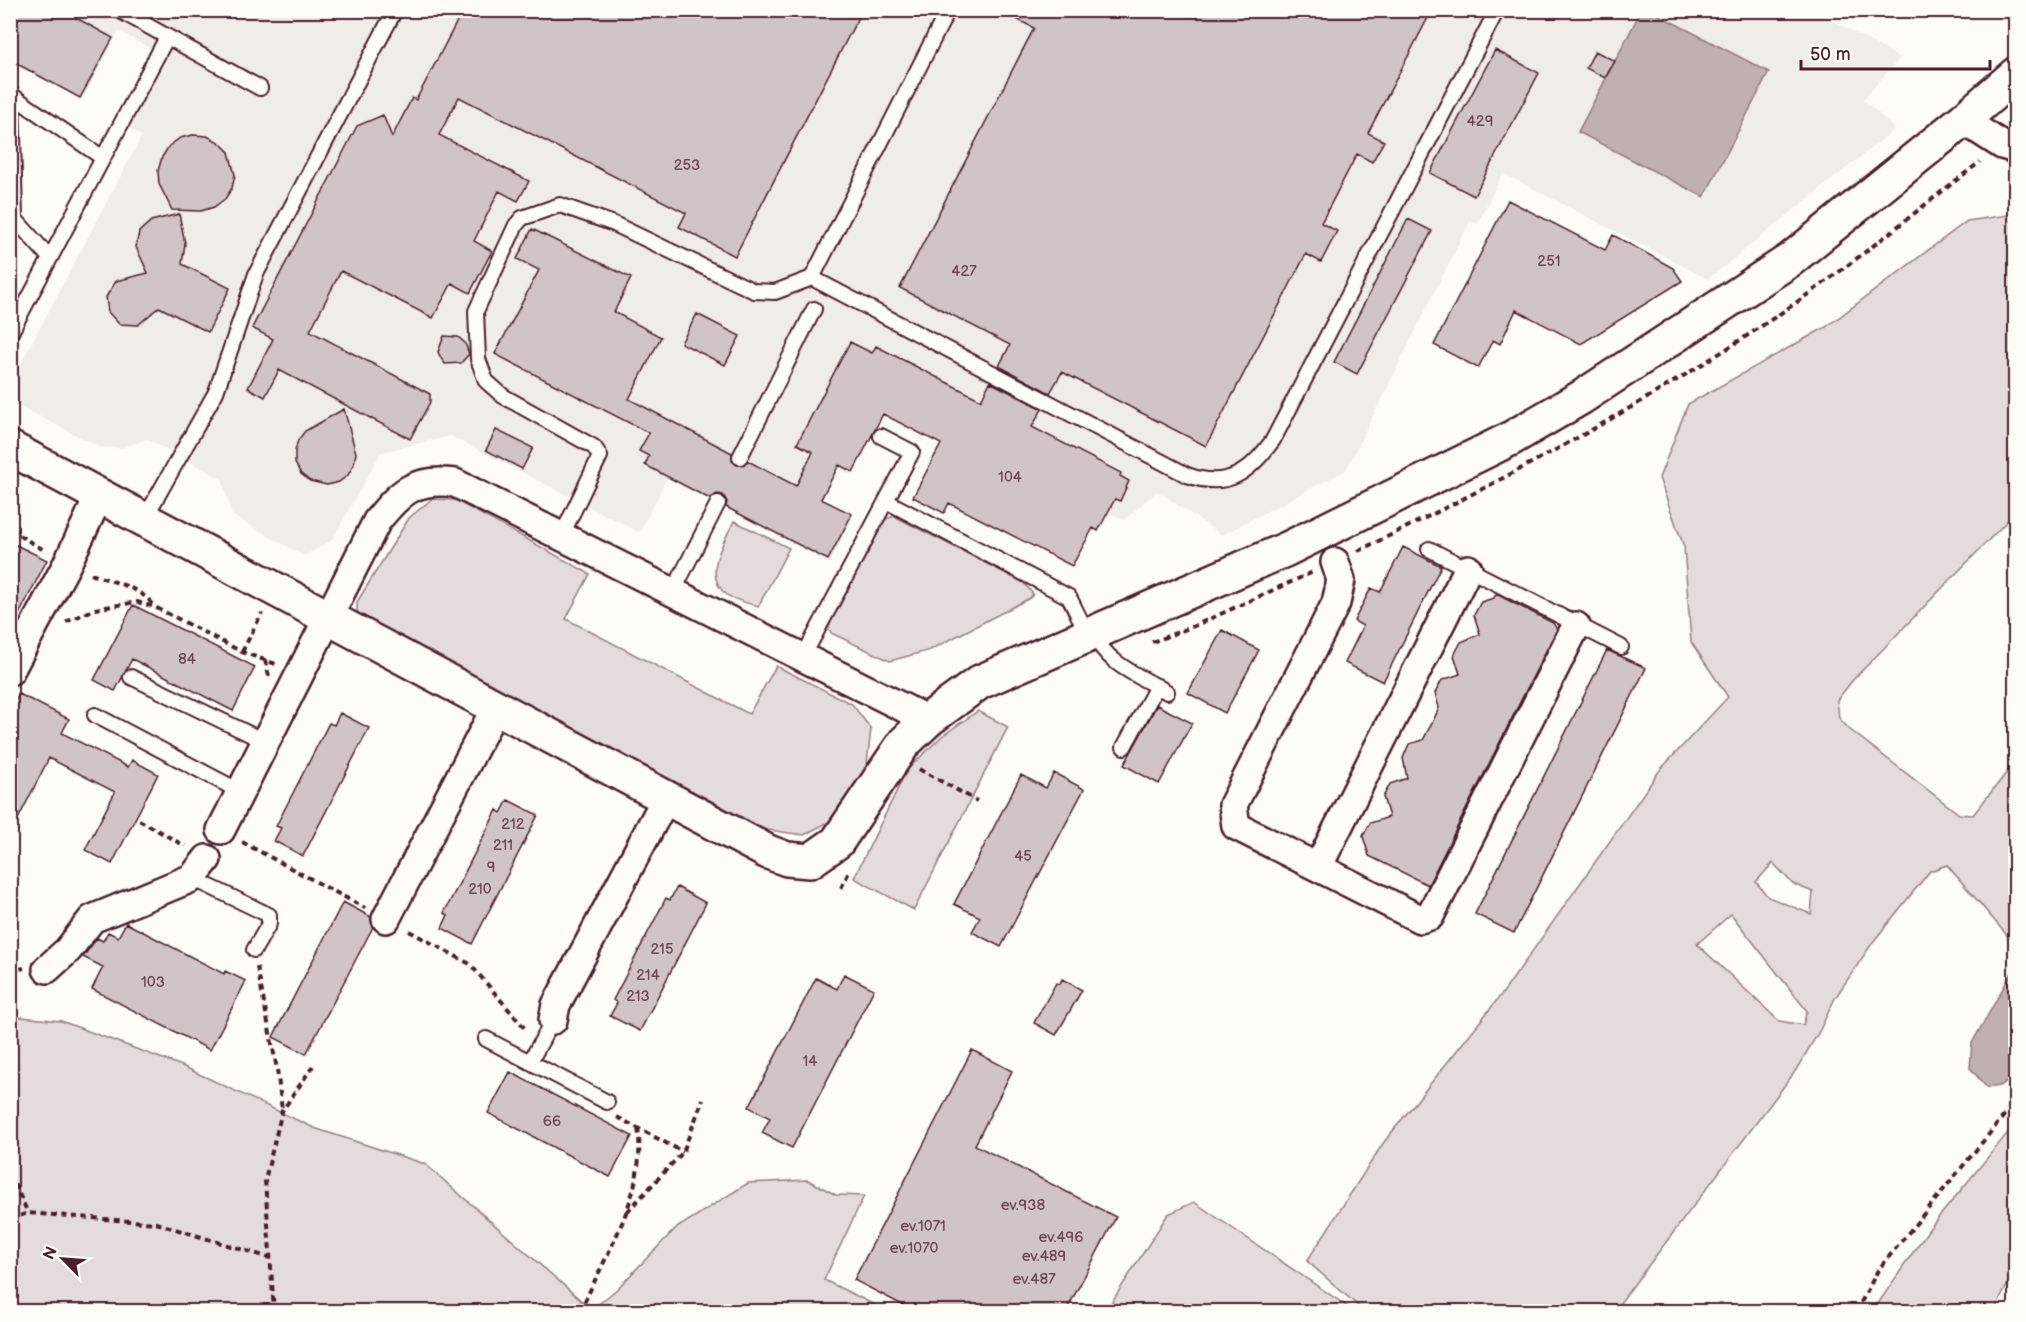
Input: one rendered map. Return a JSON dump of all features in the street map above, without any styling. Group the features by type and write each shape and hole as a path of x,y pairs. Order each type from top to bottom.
{"street":[{"path":"12,452 100,494 496,707 661,805 768,852 787,859 810,861 837,842 888,763 928,720 980,682 1097,642 1329,546 1663,346 1790,260 1963,120 2016,74"},
{"path":"1963,120 2002,145 2016,149"},
{"path":"221,830 330,619 377,521 396,497 413,486 433,481 455,483 928,720"},
{"path":"10,671 27,640 77,568 100,494"},
{"path":"1329,546 1341,580 1336,603 1233,805 1236,826 1420,920 1430,916 1576,626"},
{"path":"1318,867 1468,569"},
{"path":"386,919 496,707"},
{"path":"553,1020 556,1005 661,805"},
{"path":"48,969 68,950 92,919 199,868"}],"lane":[{"path":"119,10 260,88"},
{"path":"145,518 216,393 256,274 395,10"},
{"path":"561,537 600,456 594,447 503,396 486,381 478,359 476,311 516,225 522,218 560,205 614,224 754,291 775,292 812,278 948,10"},
{"path":"812,278 1187,475 1211,482 1234,477 1247,470 1273,440 1497,10"},
{"path":"10,334 167,37"},
{"path":"11,95 103,158"},
{"path":"11,95 15,219 50,258"},
{"path":"740,457 814,309"},
{"path":"803,657 912,452 881,436"},
{"path":"886,501 1069,597 1097,642 1162,689 1124,747"},
{"path":"673,592 718,503"},
{"path":"1430,549 1576,626 1621,647"},
{"path":"131,677 266,742"},
{"path":"95,715 241,792"},
{"path":"199,868 269,915 269,924 254,950"},
{"path":"531,1062 553,1020"},
{"path":"486,1039 607,1102"}],"path":[{"path":"10,530 77,568 128,587 149,598 155,608"},
{"path":"1097,642 1194,626 1329,546"},
{"path":"27,640 47,634 69,620 95,609 137,602 155,608 242,652 265,659"},
{"path":"242,652 265,607"},
{"path":"915,767 977,801"},
{"path":"139,820 199,868"},
{"path":"221,830 470,964 539,1045"},
{"path":"254,950 277,1069 282,1111 265,1180 274,1311"},
{"path":"282,1111 313,1066"},
{"path":"624,1215 683,1152 703,1099"},
{"path":"1856,1311 1878,1270 2016,1101"},
{"path":"587,1311 584,1303 624,1215 638,1176 638,1128 683,1152"},
{"path":"10,1174 28,1213"},
{"path":"10,1219 28,1213 156,1223 270,1258"}],"shaded area":[{"path":"1813,10 1900,58 1863,99 1895,129 1708,279 1503,173 1477,224 1470,221 1346,470 1222,535 1157,491 1124,520 1103,509 907,366 850,474 838,468 821,501 853,518 829,563 668,477 639,532 451,436 381,452 332,540 304,556 232,515 222,479 147,439 121,448 100,447 11,402 11,382 142,136 122,123 157,52 119,31 82,100 11,63 10,11"},
{"path":"1641,11 1651,11 1769,72 1704,197 1578,132"},
{"path":"2015,214 2015,513 1852,681 1837,700 1839,718 1849,729 1959,814 1973,815 2015,762 2015,937 2011,940 1947,865 1930,871 1873,942 1835,998 1819,1032 1794,1073 1614,1311 1364,1311 1307,1261 1384,1142 1505,990 1660,770 1728,697 1691,642 1684,547 1659,478 1688,404 1826,327 1967,221","holes":["1773,863 1793,884 1813,892 1811,914 1768,897 1756,882","1731,914 1807,1011 1803,1025 1779,1021 1697,944"]},
{"path":"432,499 455,500 590,574 566,619 749,714 776,666 852,704 871,729 867,764 838,817 804,835 761,829 362,619 357,610 357,602 409,518"},
{"path":"894,516 1024,583 1033,594 1030,598 930,650 890,661 831,633 828,626 829,619 878,527 886,519"},
{"path":"734,521 789,548 758,607 727,595 719,587 716,578 717,558"},
{"path":"978,711 1008,727 914,910 854,878 907,770 942,736"},
{"path":"2015,967 2015,1077 2000,1086 1987,1088 1970,1068 1972,1043"},
{"path":"10,1016 61,1021 182,1066 314,1128 425,1164 584,1303 595,1307 617,1289 675,1229 748,1183 808,1180 836,1195 864,1196 824,1280 887,1311 11,1311"},
{"path":"2015,1124 2015,1270 1994,1311 1873,1311 1929,1229"},
{"path":"1194,1202 1354,1311 1106,1311 1168,1214"}],"building":[{"path":"10,10 62,10 113,38 80,98 10,60"},
{"path":"463,10 862,10 735,256 679,227 686,213 459,97 439,135 529,181 518,201 499,191 474,241 492,251 470,293 452,283 433,318 341,271 310,331 430,394 430,402 410,439 279,370 265,397 248,388 273,339 252,328 357,126 383,115 392,137 412,98 416,100"},
{"path":"999,10 1432,10 1368,133 1384,141 1372,162 1357,154 1321,223 1337,231 1321,262 1306,254 1206,446 1062,372 1050,393 999,366 1010,345 900,288 1034,28"},
{"path":"1495,50 1539,73 1474,196 1430,173"},
{"path":"1595,51 1615,61 1605,78 1586,68"},
{"path":"193,135 207,136 219,142 229,152 235,175 232,188 225,199 214,207 201,211 172,210 159,184 158,171 162,157 169,146 180,138"},
{"path":"1508,200 1605,250 1613,235 1673,268 1682,281 1581,344 1516,310 1500,344 1493,340 1478,368 1434,345"},
{"path":"179,214 185,243 182,264 230,288 208,332 159,307 138,325 119,324 108,312 106,297 116,281 148,273 136,247 139,232 151,221"},
{"path":"1408,219 1432,231 1357,374 1334,362"},
{"path":"532,229 631,278 614,312 661,337 629,399 732,453 732,461 737,465 744,465 748,461 796,486 813,452 797,444 850,342 872,353 876,346 981,400 990,382 1042,409 1032,427 1121,473 1120,476 1129,481 1120,501 1115,499 1098,531 1093,528 1072,566 949,503 944,513 913,497 941,444 883,414 853,472 839,465 821,499 852,514 828,560 726,507 727,502 723,495 717,494 710,499 645,465 649,456 639,451 649,433 495,354 539,270 517,259"},
{"path":"697,314 740,336 725,365 681,343"},
{"path":"444,336 458,337 465,343 469,354 461,363 445,364 441,358 438,352"},
{"path":"344,409 356,453 354,464 348,475 339,482 327,485 310,481 301,474 295,463 298,440 305,431"},
{"path":"496,430 533,448 522,469 486,450"},
{"path":"10,542 47,560 10,632"},
{"path":"1403,547 1441,566 1383,682 1345,663 1363,626 1354,621 1371,588 1380,592"},
{"path":"1496,594 1553,623 1557,629 1428,885 1369,856 1363,836 1370,823 1389,817 1383,797 1390,784 1407,778 1403,758 1409,744 1423,740 1439,708 1435,693 1442,680 1460,674 1454,655 1461,642 1480,634 1474,615 1481,602 1494,598"},
{"path":"133,605 255,667 233,711 132,659 115,691 94,680"},
{"path":"1222,630 1259,650 1225,713 1188,693"},
{"path":"1607,650 1646,668 1514,933 1475,914"},
{"path":"19,694 69,719 62,733 128,767 132,760 158,774 112,864 85,850 115,792 49,758 10,835 10,711"},
{"path":"1157,705 1192,723 1159,784 1124,765"},
{"path":"340,713 369,728 303,856 274,841 281,828 276,826 329,723 334,725"},
{"path":"1054,773 1084,789 1001,947 972,932 980,917 954,904 1021,775 1046,788"},
{"path":"508,800 538,815 472,944 442,928 448,915 444,913 497,810 501,813"},
{"path":"677,887 706,903 640,1031 610,1016 617,1003 613,1000 666,898 670,900"},
{"path":"343,902 371,917 373,927 306,1054 273,1037"},
{"path":"126,923 224,974 225,971 246,981 210,1050 92,989 103,967 83,957 97,938 103,941 108,932 118,937"},
{"path":"844,974 874,989 792,1148 762,1133 770,1118 749,1107 816,978 837,989"},
{"path":"1062,979 1082,990 1056,1035 1034,1023 1056,983 1060,984"},
{"path":"972,1050 1012,1071 975,1145 1116,1217 1066,1311 914,1311 854,1280"},
{"path":"510,1072 632,1136 610,1177 488,1113"}],"waterway":[{"path":"2014,1312 2016,1308"}]}
